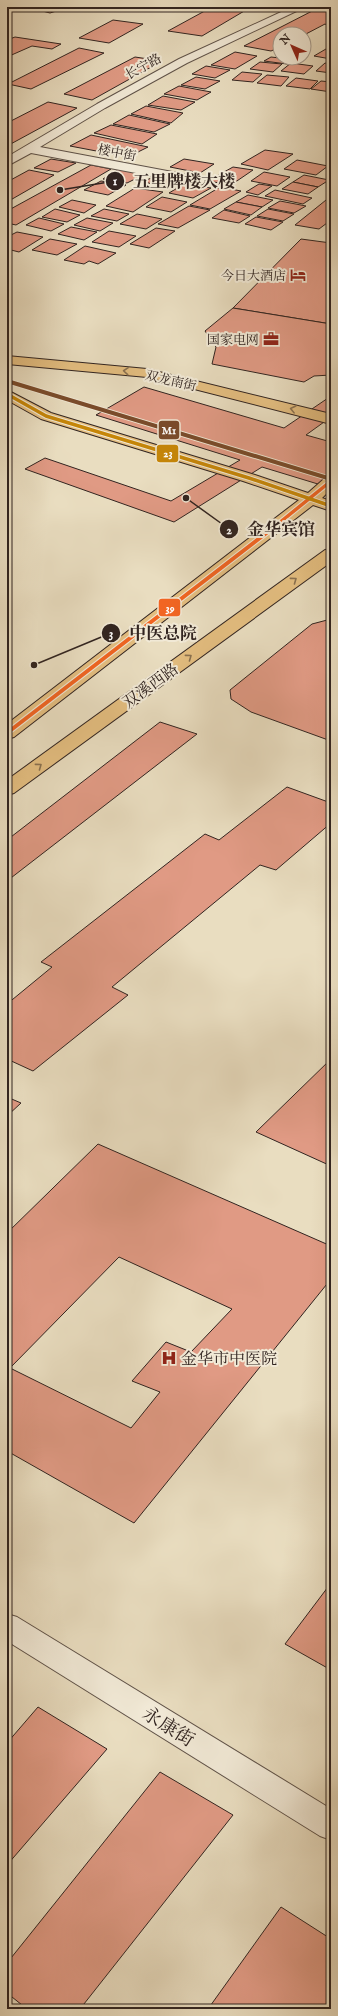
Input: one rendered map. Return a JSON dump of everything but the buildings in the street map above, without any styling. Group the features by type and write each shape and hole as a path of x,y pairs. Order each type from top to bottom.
{"main road":[{"name":"双龙南街","path":"7,360 147,373 331,419"},
{"path":"7,394 46,416 249,478 331,506"},
{"path":"7,733 311,499 331,481"},
{"name":"双溪西路","path":"7,789 331,554"}],"street":[{"name":"长宁路","path":"7,162 31,149 107,102 183,60 300,7"},
{"name":"楼中街","path":"31,149 199,182"},
{"name":"永康街","path":"7,1626 331,1826"}],"transit line":[{"name":"M1","path":"7,381 331,479"},
{"name":"23","path":"7,394 46,416 249,478 331,506"},
{"name":"39","path":"7,733 311,499 331,481"}],"place":[{"name":"五里牌楼大楼","path":"60,190"},
{"name":"今日大酒店","path":"298,275"},
{"name":"国家电网","path":"271,339"},
{"name":"金华宾馆","path":"186,498"},
{"name":"中医总院","path":"34,665"},
{"name":"金华市中医院","path":"169,1358"}]}
